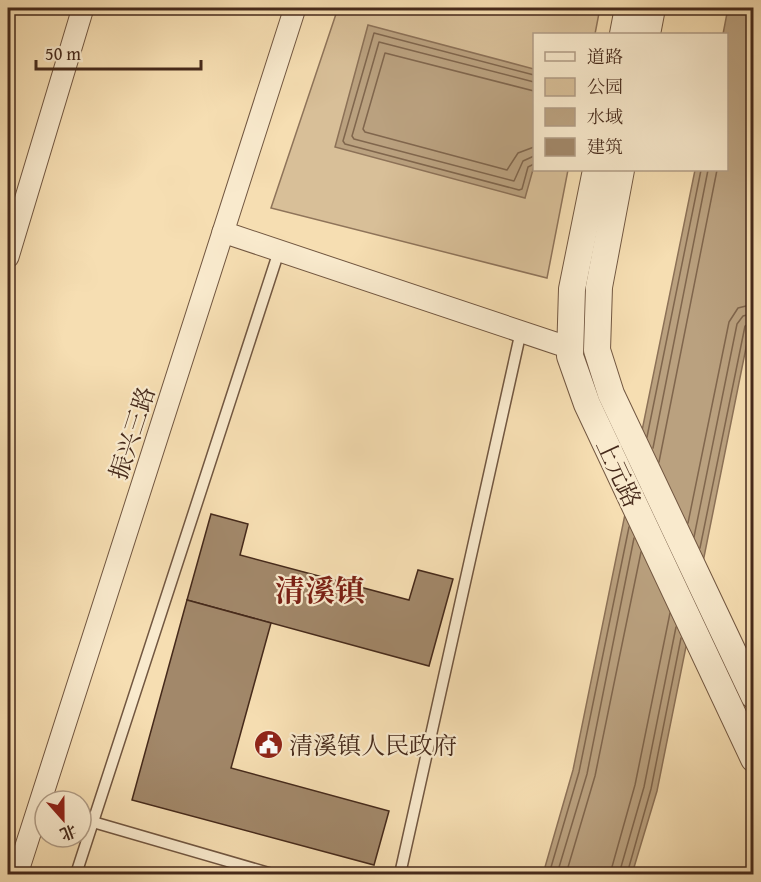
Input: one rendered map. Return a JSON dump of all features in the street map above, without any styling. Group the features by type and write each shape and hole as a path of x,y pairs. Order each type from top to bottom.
{"street":[{"path":"8,256 83,8"},
{"name":"振兴三路","path":"17,874 295,8"},
{"path":"623,33 628,8"},
{"path":"647,33 652,8"},
{"name":"上元路","path":"596,171 572,289 570,356 587,404 753,759"},
{"name":"上元路","path":"621,171 598,287 597,350 610,394 753,696"},
{"path":"223,232 570,348"}],"lane":[{"path":"272,874 93,822 279,251"},
{"path":"399,874 521,331"},
{"path":"76,874 84,849"}],"green space":[{"path":"338,8 600,8 595,33 533,33 533,171 568,171 547,278 271,208"}],"water":[{"path":"728,8 753,8 753,313 657,791 632,874 543,874 573,770 695,171 728,171 728,33 723,33"},
{"path":"368,25 533,69 533,170 525,198 335,147"}],"building":[{"path":"211,514 248,524 240,555 409,600 418,570 453,579 429,666 187,600"},
{"path":"187,600 271,623 231,768 389,811 374,865 132,800"}],"place":[{"name":"清溪镇人民政府","path":"268,745"}],"district":[{"name":"清溪镇","path":"320,590"}]}
